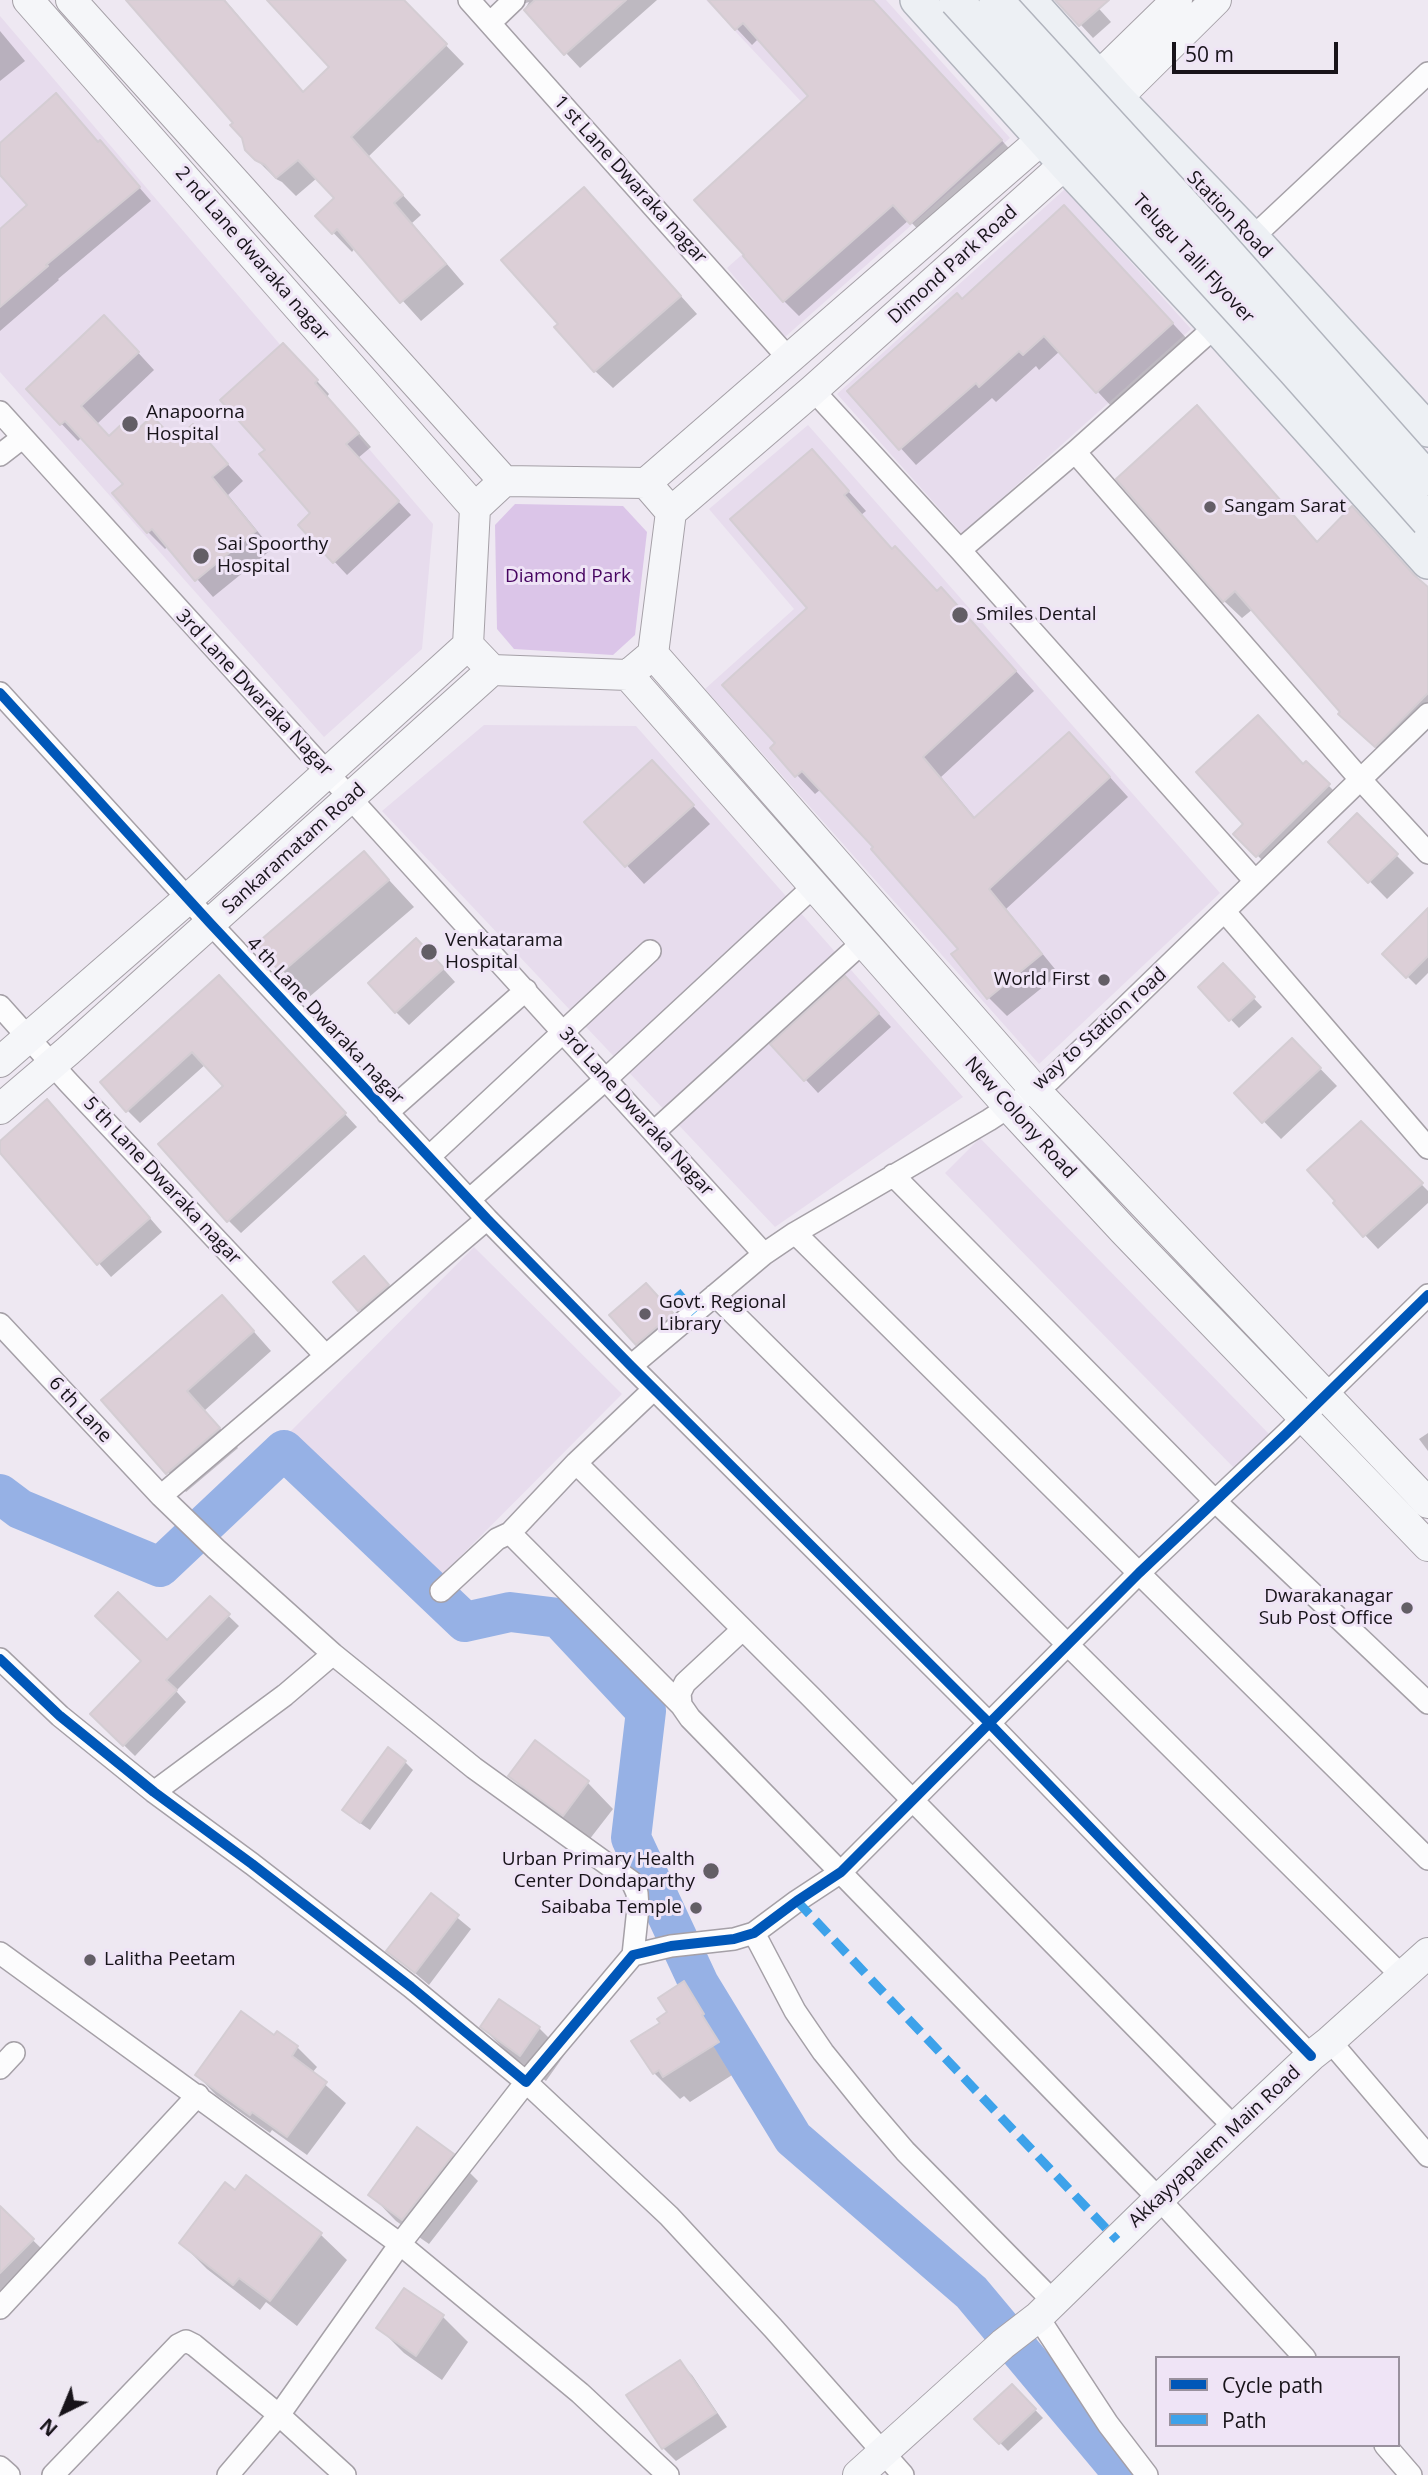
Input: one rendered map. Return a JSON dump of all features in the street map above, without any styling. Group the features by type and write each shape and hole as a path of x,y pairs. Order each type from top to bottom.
{"main road":[{"name":"2 nd Lane dwaraka nagar","path":"28,0 475,508"},
{"name":"2 nd Lane dwaraka nagar","path":"71,0 504,481"},
{"path":"917,0 1428,562"},
{"name":"Telugu Talli Flyover","path":"956,0 1428,521"},
{"name":"Telugu Talli Flyover","path":"996,0 1213,237 1428,479"},
{"name":"Station Road","path":"1029,0 1428,430"},
{"name":"Dimond Park Road","path":"671,512 813,390 1065,164 1108,88 1177,0"},
{"name":"Dimond Park Road","path":"646,483 1042,139 1216,0"},
{"path":"504,481 646,483 671,512 653,654 628,675 492,670 468,645 475,508 504,481"},
{"name":"Sankaramatam Road","path":"0,1062 188,899 468,645"},
{"name":"New Colony Road","path":"653,654 1035,1090 1428,1503"},
{"name":"Sankaramatam Road","path":"0,1109 492,670"},
{"name":"New Colony Road","path":"628,675 1009,1107 1428,1546"},
{"name":"Akkayyapalem Main Road","path":"858,2475 1003,2344 1040,2315 1320,2048 1428,1954"}],"street":[{"name":"1 st Lane Dwaraka nagar","path":"469,0 790,360"},
{"path":"490,23 514,0"},
{"path":"1252,239 1428,73"},
{"path":"960,550 1216,326"},
{"path":"813,390 960,550 1255,881"},
{"name":"3rd Lane Dwaraka Nagar","path":"0,412 764,1254"},
{"path":"0,455 22,438"},
{"path":"1075,452 1360,779 1428,853"},
{"name":"4 th Lane Dwaraka nagar","path":"0,693 210,923 487,1219 990,1724 1428,2156"},
{"name":"way to Station road","path":"631,1366 764,1254 1035,1090 1077,1055 1428,715"},
{"path":"469,1200 606,1079 814,886"},
{"path":"1225,912 1428,1148"},
{"path":"654,1132 863,942"},
{"path":"429,1157 650,951"},
{"path":"387,1113 526,990"},
{"name":"5 th Lane Dwaraka nagar","path":"0,1006 325,1355"},
{"path":"892,1175 1216,1502 1428,1703"},
{"path":"161,1496 487,1219"},
{"path":"795,1233 1428,1859"},
{"path":"715,1295 1403,1977"},
{"path":"228,2475 279,2415 400,2244 526,2082 633,1955 754,1933 841,1872 1139,1573 1216,1502 1428,1295"},
{"name":"6 th Lane","path":"0,1324 189,1524 333,1654 474,1768 632,1882 638,1894 633,1955"},
{"path":"441,1591 497,1539 510,1533 576,1463 654,1389"},
{"path":"576,1463 1236,2128"},
{"path":"510,1533 681,1705 700,1728 1159,2199 1303,2356"},
{"path":"681,1705 680,1693 685,1683 742,1630"},
{"path":"153,1792 285,1695 333,1654"},
{"path":"0,1658 60,1716 153,1792 411,1987 526,2082 670,2216 903,2475"},
{"path":"754,1933 795,2011 823,2052 1040,2315 1108,2424 1147,2475"},
{"path":"0,1953 400,2244 580,2393 668,2475"},
{"path":"0,2308 198,2095"},
{"path":"53,2475 178,2346 186,2341 194,2344 279,2415 345,2475"},
{"path":"1387,2447 1411,2475"},
{"path":"0,2467 9,2475"}],"shaded area":[{"path":"706,0 886,0 1010,138 785,337 727,268 852,156"},
{"path":"0,16 433,524 422,649 324,737 0,372"},
{"path":"1065,189 1191,329 962,534 837,394"},
{"path":"808,425 1220,893 1039,1064 705,689 794,609 709,509"},
{"path":"484,725 636,726 963,1097 775,1227 382,811"},
{"path":"980,1138 1270,1435 1235,1469 945,1173"},
{"path":"474,1247 622,1394 438,1579 290,1432"}],"green space":[{"name":"Diamond Park","path":"515,504 623,506 647,532 635,635 613,655 514,649 497,629 495,525"}],"building":[{"path":"126,0 224,0 303,92 329,67 267,0 404,0 447,44 351,137 403,195 394,203 446,264 400,303 337,229 332,234 315,216 334,198 298,160 276,178 265,165 255,160 245,150 242,138 230,125 233,123"},
{"path":"535,0 626,0 564,55 524,10"},
{"path":"708,0 873,0 1002,140 910,224 893,205 783,302 694,200 808,96 743,23 735,30"},
{"path":"1055,0 1109,0 1079,26"},
{"path":"56,93 140,187 0,307 0,229 27,205 0,175 0,143"},
{"path":"584,187 681,296 594,372 554,327 558,324 501,260"},
{"path":"1064,205 1173,323 1096,393 1044,336 1023,355 1019,351 979,387 976,383 899,450 847,391 957,293 962,299"},
{"path":"104,315 139,352 81,406 109,436 125,421 135,432 152,416 175,440 193,424 228,464 212,477 256,531 195,581 152,529 147,533 112,493 123,484 65,421 60,425 26,389"},
{"path":"283,343 318,380 315,383 359,433 346,444 399,501 333,563 298,525 310,513 259,454 265,450 220,400"},
{"path":"1197,405 1317,542 1352,506 1428,587 1428,693 1375,747 1338,714 1340,712 1235,591 1223,602 1116,479"},
{"path":"812,449 849,491 844,495 892,549 895,546 937,591 941,587 1016,671 923,757 974,818 1069,732 1110,777 989,889 1042,954 987,999 951,954 958,949 871,849 873,847 802,771 795,777 770,748 775,743 722,685 807,608 730,519"},
{"path":"1258,715 1303,764 1306,761 1330,784 1256,857 1233,834 1243,824 1196,772"},
{"path":"652,760 694,805 625,867 584,822"},
{"path":"1357,813 1398,854 1368,883 1328,842"},
{"path":"364,851 389,880 281,973 256,944"},
{"path":"1428,908 1428,956 1406,978 1382,954"},
{"path":"416,938 444,968 395,1013 368,983"},
{"path":"1223,963 1255,997 1229,1021 1198,987"},
{"path":"219,975 346,1113 227,1222 158,1144 223,1086 192,1052 126,1112 100,1082"},
{"path":"845,976 879,1013 804,1081 770,1044"},
{"path":"1292,1038 1321,1068 1262,1123 1234,1093"},
{"path":"47,1099 150,1218 97,1265 0,1153 0,1141"},
{"path":"1361,1121 1423,1183 1363,1237 1307,1170"},
{"path":"364,1256 389,1285 358,1311 333,1282"},
{"path":"646,1283 673,1313 636,1345 609,1315"},
{"path":"222,1295 254,1331 187,1391 220,1428 166,1474 101,1400"},
{"path":"118,1592 167,1640 210,1596 230,1614 166,1680 177,1690 123,1746 90,1714 141,1661 95,1616"},
{"path":"535,1740 589,1781 563,1816 508,1776"},
{"path":"388,1747 406,1761 360,1823 342,1810"},
{"path":"431,1893 459,1915 415,1973 386,1951"},
{"path":"684,1981 719,2042 663,2077 659,2070 653,2074 631,2041 660,2023 657,2019 667,2012 658,1998"},
{"path":"499,1999 540,2027 520,2056 480,2027"},
{"path":"241,2011 274,2035 277,2031 298,2046 292,2056 327,2082 287,2137 252,2112 250,2115 195,2075"},
{"path":"417,2127 454,2154 402,2220 368,2195"},
{"path":"246,2175 322,2233 270,2301 239,2278 233,2285 179,2243 225,2182 235,2190"},
{"path":"0,2206 34,2239 0,2273"},
{"path":"404,2288 444,2315 416,2356 376,2328"},
{"path":"680,2360 716,2413 662,2449 626,2395"},
{"path":"1012,2384 1036,2409 999,2444 974,2419"}],"waterway":[{"path":"0,1494 20,1509 160,1567 284,1450 465,1622 510,1612 559,1618 646,1711 631,1838 699,1984 793,2138 971,2292 1124,2475"}],"marked path":[{"path":"677,1292 695,1313"},
{"path":"797,1901 1117,2240"}],"cycle path":[{"path":"0,693 210,923 487,1219 990,1724 1311,2056"},
{"path":"0,1659 60,1716 154,1792 411,1987 526,2082 633,1955 671,1946 734,1939 754,1933 841,1872 1139,1573 1428,1295"}],"place":[{"name":"Anapoorna Hospital","path":"130,424"},
{"name":"Sangam Sarat","path":"1210,507"},
{"name":"Sai Spoorthy Hospital","path":"201,556"},
{"name":"Smiles Dental","path":"960,615"},
{"name":"Venkatarama Hospital","path":"429,952"},
{"name":"World First","path":"1104,980"},
{"name":"Govt. Regional Library","path":"645,1314"},
{"name":"Dwarakanagar Sub Post Office","path":"1407,1608"},
{"name":"Urban Primary Health Center Dondaparthy","path":"711,1871"},
{"name":"Saibaba Temple","path":"696,1908"},
{"name":"Lalitha Peetam","path":"90,1960"}]}
